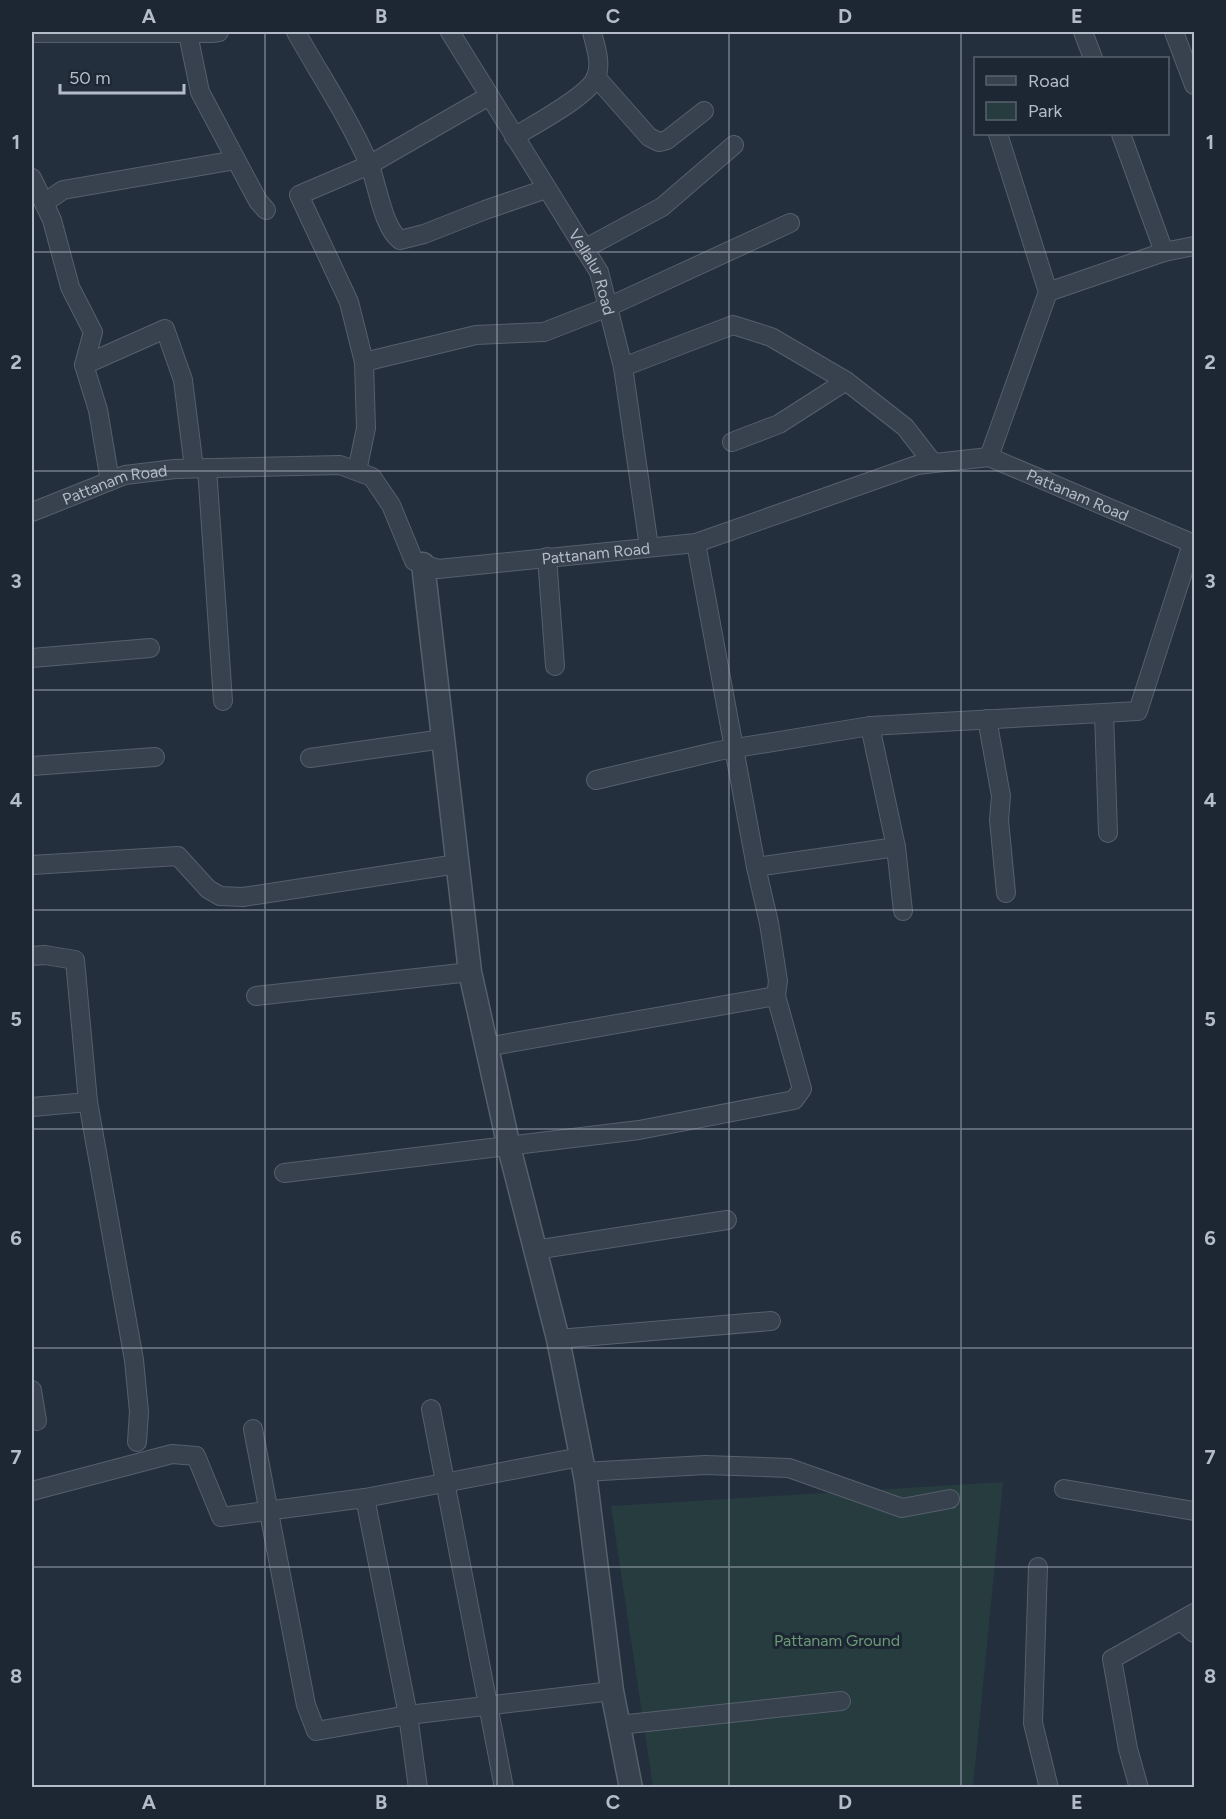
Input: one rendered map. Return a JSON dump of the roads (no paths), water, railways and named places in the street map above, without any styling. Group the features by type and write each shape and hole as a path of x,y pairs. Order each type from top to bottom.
{"street":[{"path":"32,33 188,34 219,32"},
{"path":"296,32 369,165 389,224 395,236 400,240 424,234 546,189"},
{"name":"Vellalur Road","path":"450,32 599,272 622,367 649,547"},
{"path":"514,137 587,91 596,77 598,63 592,32"},
{"path":"1083,32 1093,57"},
{"path":"1174,32 1194,85"},
{"path":"188,34 200,92 258,201 266,210"},
{"path":"596,77 649,137 659,142 667,140 704,111"},
{"path":"357,471 366,428 364,362 349,302 299,195 369,165 489,96"},
{"path":"989,458 1048,292 998,135"},
{"path":"1121,135 1164,252"},
{"path":"584,249 662,207 734,145"},
{"path":"44,203 63,190 236,160"},
{"path":"32,178 52,220 70,286 93,332 84,365 98,410 110,481"},
{"path":"364,362 476,335 544,332 608,307 790,223"},
{"path":"1048,292 1164,252 1194,246"},
{"path":"622,367 733,325 771,336 846,381 905,427 933,463"},
{"path":"84,365 165,329 183,380 200,468 223,701"},
{"path":"732,442 779,424 846,381"},
{"name":"Pattanam Road","path":"32,512 125,475 200,468 340,465 372,477 391,505 414,561 438,569 696,543 917,465 989,458 1193,544"},
{"path":"284,1173 639,1130 794,1100 801,1089 776,996 778,981 769,923 756,867 696,543"},
{"path":"596,780 735,748 870,726 1138,711 1193,544"},
{"path":"546,557 555,666"},
{"path":"423,564 470,972 509,1147 558,1339 592,1521 612,1691 631,1788"},
{"path":"32,658 150,648"},
{"path":"1104,713 1108,833"},
{"path":"987,719 1001,796 999,820 1006,893"},
{"path":"870,726 896,847 903,911"},
{"path":"310,758 443,739"},
{"path":"32,766 155,757"},
{"path":"756,867 896,847"},
{"path":"32,865 178,856 208,889 220,896 243,897 457,864"},
{"path":"32,956 45,955 75,960 88,1102 134,1360 139,1412 136,1442"},
{"path":"256,996 470,972"},
{"path":"486,1047 776,996"},
{"path":"32,1107 88,1102"},
{"path":"535,1250 727,1220"},
{"path":"558,1339 771,1321"},
{"path":"32,1390 37,1421"},
{"path":"431,1409 504,1788"},
{"path":"253,1429 306,1705 316,1731 408,1715 612,1691"},
{"path":"32,1491 172,1454 196,1456 221,1517 582,1465 789,1468 902,1508 950,1499"},
{"path":"1064,1489 1194,1511"},
{"path":"365,1498 408,1715 418,1788"},
{"path":"1038,1567 1033,1723 1049,1788"},
{"path":"1139,1788 1128,1749 1112,1659 1188,1617 1194,1633"},
{"path":"619,1725 841,1701"}],"park label":[{"name":"Pattanam Ground","path":"837,1640"}]}
